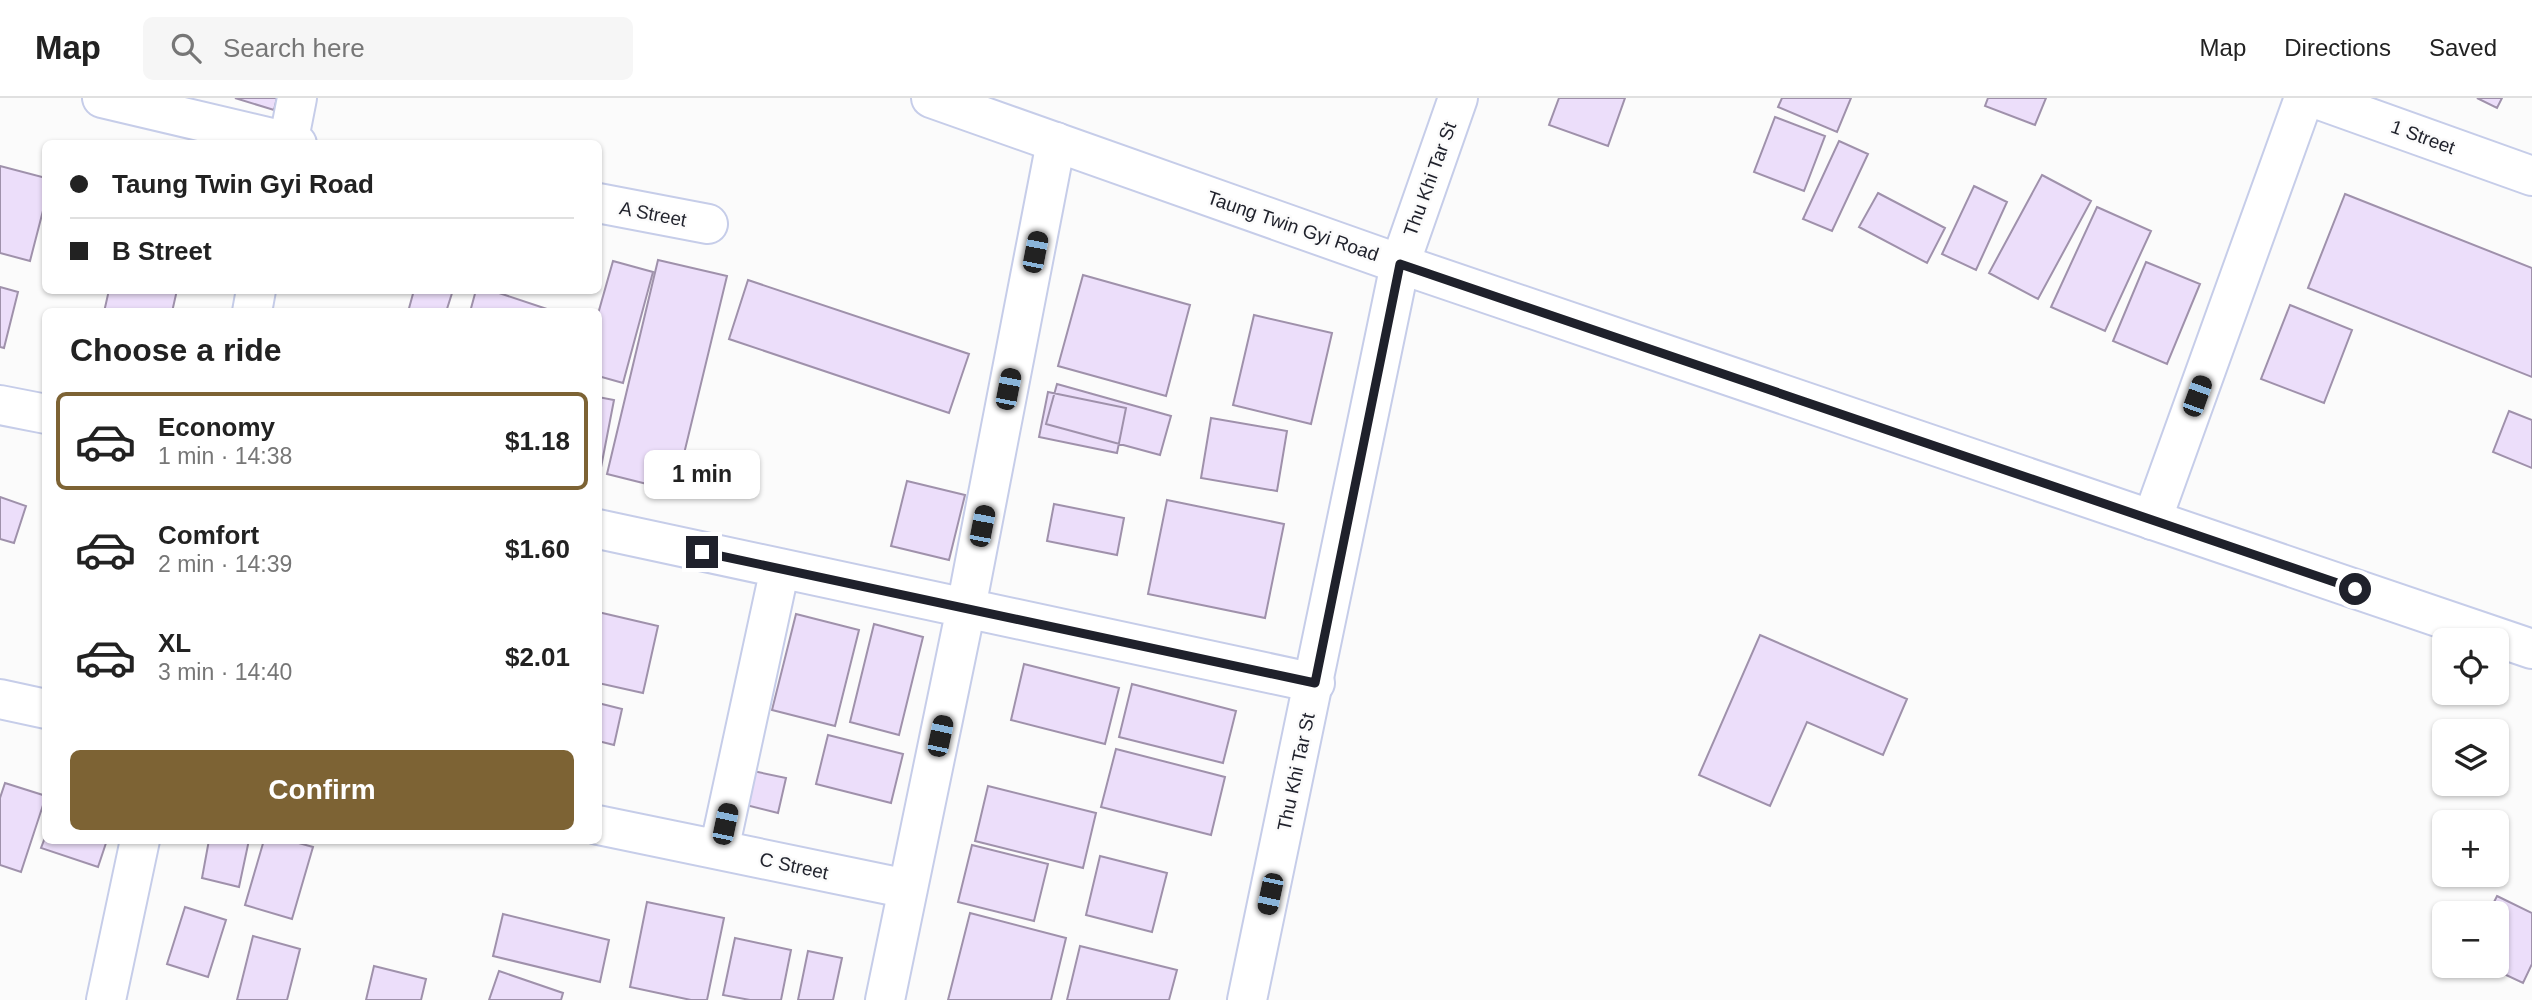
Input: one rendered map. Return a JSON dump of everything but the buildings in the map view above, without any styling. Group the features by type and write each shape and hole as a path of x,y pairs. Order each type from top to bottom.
{"main road":[{"path":"102,98 278,140"},
{"path":"291,140 297,98"},
{"name":"Taung Twin Gyi Road","path":"931,98 1400,264 2532,649"},
{"name":"Thu Khi Tar St","path":"1247,1000 1400,264 1458,98"},
{"path":"2152,520 2304,98"},
{"name":"1 Street","path":"2314,98 2532,176"},
{"path":"885,1000 966,608 1056,142"},
{"name":"A Street","path":"602,204 708,225"},
{"path":"0,405 42,413"},
{"path":"602,530 1315,683"},
{"path":"719,850 780,568"},
{"path":"0,699 42,708"},
{"name":"C Street","path":"602,826 908,889"},
{"path":"106,1000 139,844"}],"route":[{"path":"702,552 1315,683 1400,264 2355,589"}]}
